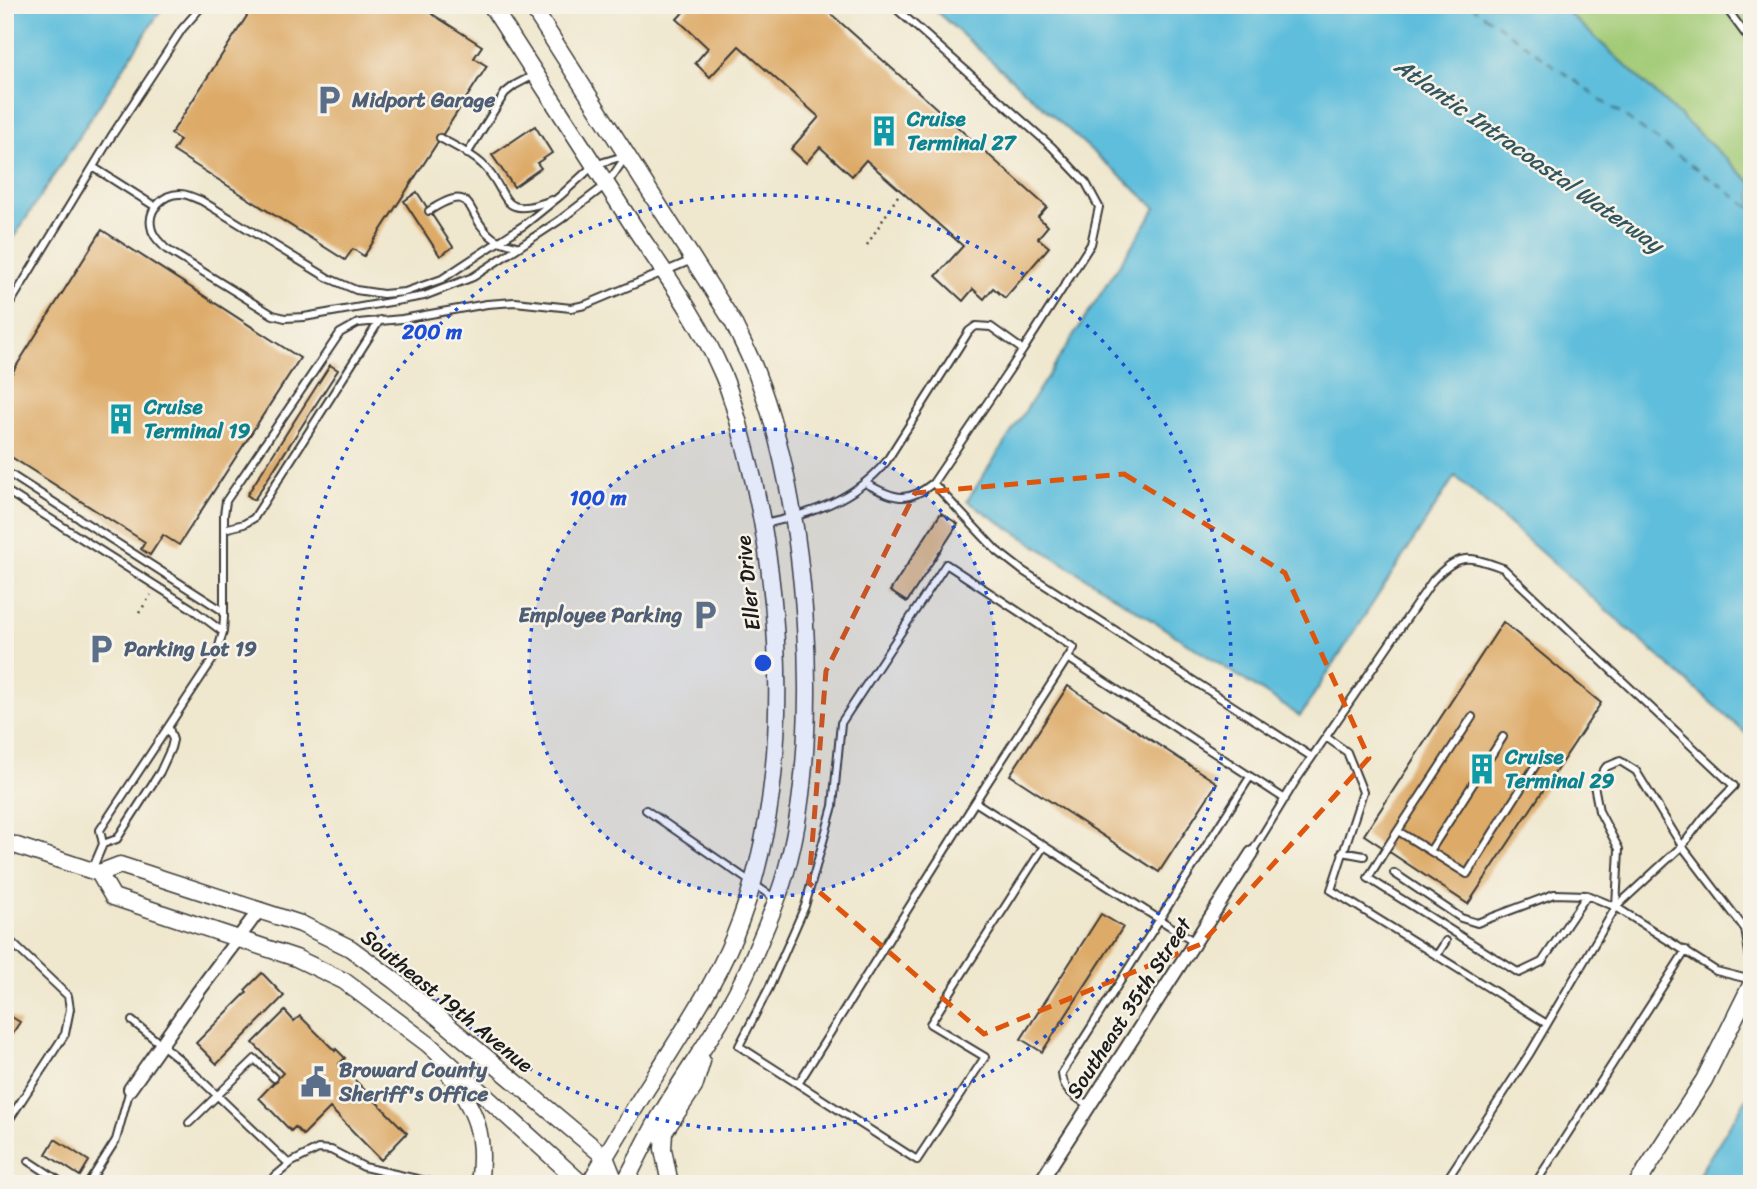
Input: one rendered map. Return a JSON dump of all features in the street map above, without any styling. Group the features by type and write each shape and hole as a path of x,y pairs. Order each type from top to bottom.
{"street":[{"name":"Eller Drive","path":"491,5 664,273 724,376 757,490 774,616 775,729 768,814 742,916 720,969 589,1184"},
{"path":"531,5 733,322 758,376 787,484 803,608 806,722 802,779 794,836 776,899 745,975 709,1039 658,1119 624,1184"},
{"name":"Southeast 19th Avenue","path":"6,845 96,871 120,865 260,909 325,935 374,964 605,1157 616,1184"},
{"name":"Southeast 35th Street","path":"1039,1184 1252,853"},
{"path":"96,871 113,897 296,958 344,981 428,1044 582,1184"},
{"path":"130,1089 260,909"},
{"path":"1637,1184 1704,1080 1752,982"},
{"path":"670,1184 663,1149 664,1132 694,1087 709,1039"},
{"path":"428,1044 468,1100 481,1144 479,1184"}],"lane":[{"path":"5,312 93,167 182,29 203,5"},
{"path":"865,484 900,498 919,494 933,483 1091,244 1099,207 1086,183 1052,147 892,5"},
{"path":"1724,5 1752,43"},
{"path":"467,154 505,93 536,74"},
{"path":"440,138 481,163 513,206 532,207 560,197"},
{"path":"627,155 607,184 560,220 473,277 424,296 285,318 273,315 166,249 155,238 150,226 156,207 169,195 183,193 202,201 328,278 356,290 405,292 442,279 500,241 560,197 594,165 627,155"},
{"path":"93,167 156,207"},
{"path":"429,211 451,198 466,201 490,235 519,247"},
{"path":"96,871 103,844 100,830 217,653 223,632 226,501 331,344 349,327 380,320 515,302 571,307 585,305 694,260"},
{"path":"224,528 244,524 254,518 380,320"},
{"path":"762,525 830,505 865,484 886,462 969,331 976,326 991,327 1023,350"},
{"path":"5,471 223,611"},
{"path":"933,483 989,543 1023,571 1312,757"},
{"path":"5,490 191,608 223,632"},
{"path":"1252,853 1312,757 1433,580 1451,561 1476,558 1503,568 1734,786 1705,816 1682,846 1616,907 1547,1024 1444,1184"},
{"path":"798,1084 1074,648 946,564 841,723 833,806 805,906 769,988 738,1046 917,1160 985,1058 930,1024 1044,846"},
{"path":"1068,659 1285,799"},
{"path":"1472,717 1368,878 1518,973 1542,962 1587,895"},
{"path":"103,844 117,839 160,772 173,740 169,728"},
{"path":"1326,737 1347,752 1363,792 1331,890 1547,1024"},
{"path":"1430,851 1503,737"},
{"path":"1398,831 1467,874 1539,760"},
{"path":"1616,907 1619,849 1599,811 1594,785 1606,766 1620,761 1636,771 1682,846 1745,929 1752,971"},
{"path":"1089,1106 1068,1091 1063,1084 1062,1073 1250,777"},
{"path":"975,802 1195,942"},
{"path":"646,810 776,899"},
{"path":"5,813 6,845"},
{"path":"1342,852 1364,856"},
{"path":"1394,873 1461,918 1477,923 1553,894 1587,895 1616,907 1716,971 1752,982"},
{"path":"1456,926 1461,918"},
{"path":"5,936 68,996 70,1009 65,1034 5,1126"},
{"path":"1437,955 1446,941"},
{"path":"1535,1184 1686,950"},
{"path":"132,1021 162,1044 289,1164"},
{"path":"189,1123 255,1059 274,1078"},
{"path":"88,1184 116,1140 130,1089"},
{"path":"266,1184 289,1164 318,1149 331,1150 363,1167 439,1184"},
{"path":"29,1161 64,1184"}],"path":[{"path":"867,244 901,191"},
{"path":"139,613 155,589"}],"highlighted area":[{"path":"1124,474 1285,573 1369,758 1201,944 984,1034 809,883 826,671 915,493"}],"green space":[{"path":"1560,5 1752,5 1752,183"}],"water":[{"path":"5,5 164,5 5,251"},
{"name":"Atlantic Intracoastal Waterway","path":"929,5 1560,5 1752,183 1752,739 1455,476 1300,716 967,501 1156,208"},
{"path":"1752,1090 1752,1184 1693,1184 1694,1182"}],"building":[{"name":"Midport Garage","path":"254,5 418,5 482,46 474,58 487,66 364,256 353,249 345,260 173,151 180,140 171,134"},
{"name":"Cruise Terminal 27","path":"690,5 821,5 1047,207 1038,217 1048,226 1038,238 1049,247 1005,298 993,288 984,299 973,289 963,301 936,276 963,246 866,160 852,176 820,147 806,163 791,149 819,117 739,46 710,77 695,63 708,48 677,19"},
{"path":"535,126 552,153 537,163 541,168 514,187 492,155"},
{"path":"417,192 453,247 440,256 404,201"},
{"name":"Cruise Terminal 19","path":"102,230 300,358 179,545 163,535 150,555 141,549 145,542 5,453 5,384"},
{"path":"330,365 338,370 254,500 247,495"},
{"path":"941,513 958,524 907,602 890,591"},
{"name":"Cruise Terminal 29","path":"1503,622 1601,703 1468,904 1364,835"},
{"path":"1068,686 1217,783 1159,872 1010,775"},
{"path":"1101,914 1123,927 1042,1052 1021,1039"},
{"path":"262,973 284,996 217,1064 196,1043 247,992 245,990"},
{"path":"285,1011 294,1021 300,1016 345,1058 339,1064 407,1133 381,1160 330,1108 303,1135 295,1127 291,1131 259,1098 283,1073 253,1043"},
{"path":"5,1013 20,1022 5,1045"},
{"path":"55,1139 89,1161 80,1176 46,1154"}],"ferry route":[{"path":"1470,5 1752,209"}],"place":[{"name":"Midport Garage","path":"329,100"},
{"name":"Cruise Terminal 27","path":"884,131"},
{"name":"Cruise Terminal 19","path":"121,419"},
{"name":"Employee Parking","path":"705,615"},
{"name":"Parking Lot 19","path":"101,649"},
{"name":"Cruise Terminal 29","path":"1482,769"},
{"name":"Broward County Sheriff's Office","path":"316,1082"}]}
